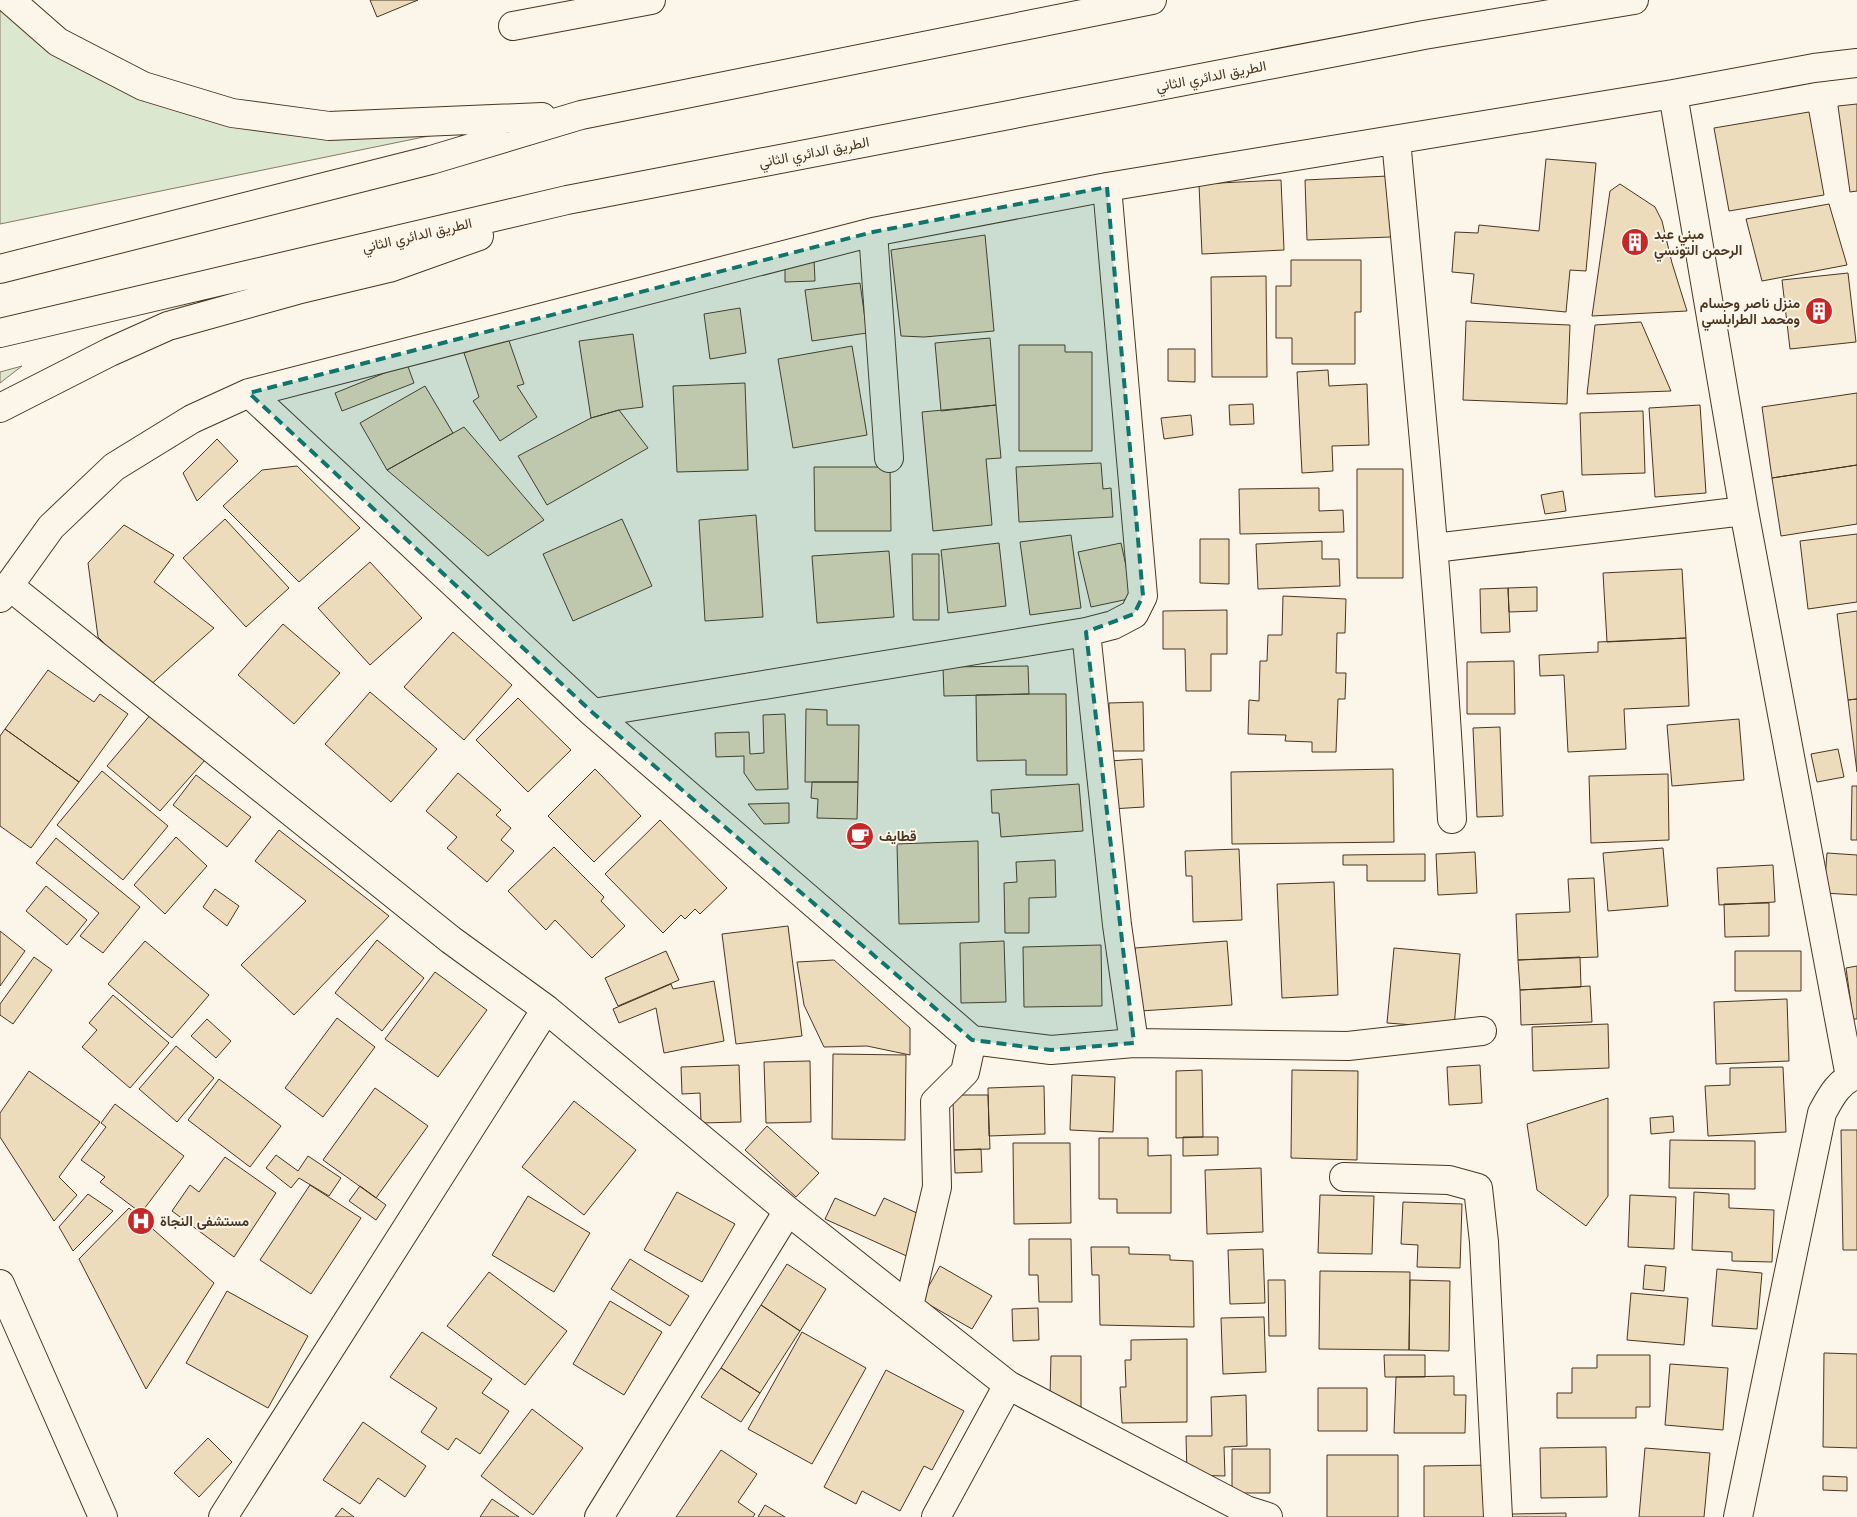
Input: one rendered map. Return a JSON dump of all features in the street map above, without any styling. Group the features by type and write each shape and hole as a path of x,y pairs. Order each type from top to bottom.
{"main road":[{"path":"10,0 58,42 143,86 232,113 329,126 580,115"},
{"path":"513,26 651,0"},
{"path":"0,269 431,160 580,115 1152,0"},
{"name":"الطريق الدائري الثاني","path":"0,333 567,200 1424,35 1634,0"},
{"path":"1253,1515 1008,1385 788,1211 546,1009 451,940 4,592 51,527 114,467 192,419 249,393 873,232 1107,187 1673,94 1814,68 1857,63"},
{"path":"1673,94 1744,511 1854,1076 1833,1092 1822,1113 1738,1517"},
{"path":"1396,140 1434,548 1452,818"},
{"path":"593,713 1086,632 1113,625 1134,614 1143,596 1107,187"},
{"path":"0,408 110,352 168,326 297,290 389,268 486,234 567,200"},
{"path":"873,232 889,458"},
{"path":"249,393 593,713 972,1040 1051,1050 1134,1043 1348,1046 1482,1031"},
{"path":"1434,548 1744,511"},
{"path":"1086,632 1117,925 1134,1043"},
{"path":"223,1517 546,1009"},
{"path":"909,1306 937,1187 935,1102 965,1072 972,1040"},
{"path":"1344,1177 1448,1180 1478,1188 1484,1242 1498,1517"},
{"path":"599,1517 788,1211"},
{"path":"0,1284 103,1517"},
{"path":"936,1517 1008,1385"}],"highlighted area":[{"path":"1107,187 1143,596 1134,614 1086,632 1134,1043 1051,1050 972,1040 593,713 249,393 873,232"}],"green space":[{"path":"0,0 143,86 448,132 0,224"},
{"path":"22,366 0,383 0,372"}],"building":[{"path":"370,0 418,0 377,17"},
{"path":"1857,104 1857,191 1850,192 1838,106"},
{"path":"1809,112 1824,195 1729,211 1714,128"},
{"path":"1546,159 1596,163 1586,271 1570,270 1566,312 1471,303 1474,274 1452,272 1455,232 1478,233 1479,225 1539,231"},
{"path":"1388,176 1391,237 1307,240 1305,180"},
{"path":"1281,180 1284,250 1202,254 1199,184"},
{"name":"مبني عبد الرحمن التونسي","path":"1620,184 1655,207 1662,221 1672,263 1687,311 1592,316 1610,191"},
{"path":"1829,204 1847,265 1762,281 1746,219"},
{"path":"985,235 994,331 924,337 901,336 891,250"},
{"path":"814,259 815,281 785,282 785,260"},
{"path":"1291,260 1361,260 1361,312 1355,312 1355,364 1292,364 1292,338 1276,338 1276,286 1291,286"},
{"name":"منزل ناصر وحسام ومحمد الطرابلسي","path":"1848,273 1856,342 1790,349 1782,280"},
{"path":"1266,276 1267,377 1212,377 1211,277"},
{"path":"860,283 867,333 812,341 805,290"},
{"path":"740,308 746,353 710,359 704,314"},
{"path":"1466,321 1570,325 1567,404 1463,400"},
{"path":"1641,322 1671,391 1587,394 1595,325"},
{"path":"633,334 643,407 619,410 591,418 579,341"},
{"path":"508,338 524,384 517,386 537,417 500,441 473,401 479,397 464,353"},
{"path":"990,338 996,405 941,411 935,343"},
{"path":"1019,345 1065,345 1065,352 1092,352 1092,451 1019,451"},
{"path":"852,346 867,435 793,448 778,359"},
{"path":"1168,349 1195,349 1195,382 1168,381"},
{"path":"407,364 414,383 342,411 335,393"},
{"path":"1328,370 1329,386 1367,384 1369,445 1332,446 1333,471 1302,473 1297,372"},
{"path":"745,383 748,470 677,472 673,386"},
{"path":"425,386 453,433 387,470 360,423"},
{"path":"1857,393 1857,465 1772,478 1762,407"},
{"path":"1253,404 1254,424 1230,425 1229,405"},
{"path":"996,405 1001,458 986,459 992,525 933,531 922,412"},
{"path":"1700,405 1706,493 1655,497 1649,408"},
{"path":"619,410 648,448 547,505 518,456 591,418"},
{"path":"1643,411 1645,473 1582,475 1580,413"},
{"path":"1191,415 1193,435 1164,439 1161,418"},
{"path":"464,427 544,520 488,556 387,470"},
{"path":"217,439 238,461 197,501 183,473"},
{"path":"1101,463 1103,489 1111,488 1113,517 1019,522 1016,467"},
{"path":"1857,465 1857,524 1781,536 1772,478"},
{"path":"297,466 360,528 299,582 223,506 262,470"},
{"path":"814,467 890,467 891,531 815,531"},
{"path":"1357,469 1403,469 1403,578 1357,578"},
{"path":"1319,488 1319,511 1343,510 1344,532 1240,534 1239,489"},
{"path":"1563,491 1566,511 1545,514 1541,495"},
{"path":"756,515 763,617 705,621 699,520"},
{"path":"225,519 289,588 246,627 183,558"},
{"path":"622,519 652,586 573,621 543,554"},
{"path":"124,525 174,555 154,582 214,628 148,687 98,637 88,563"},
{"path":"1857,534 1857,602 1808,609 1800,541"},
{"path":"1071,535 1081,608 1030,615 1020,542"},
{"path":"1200,539 1229,539 1229,584 1200,583"},
{"path":"1322,541 1322,559 1339,559 1340,586 1258,589 1256,544"},
{"path":"999,543 1006,606 948,613 941,550"},
{"path":"1121,543 1133,598 1091,607 1078,552"},
{"path":"889,551 894,617 817,623 812,556"},
{"path":"912,554 939,554 939,620 913,620"},
{"path":"370,562 422,618 370,665 318,608"},
{"path":"1682,569 1686,638 1607,642 1603,573"},
{"path":"1537,587 1537,611 1509,612 1508,588"},
{"path":"1508,588 1510,632 1481,633 1480,589"},
{"path":"1283,596 1346,599 1345,633 1337,633 1336,673 1346,673 1345,699 1338,699 1336,752 1312,752 1312,742 1285,741 1286,735 1248,734 1249,700 1259,701 1260,661 1267,661 1268,635 1282,635"},
{"path":"1227,610 1227,654 1211,654 1211,691 1186,691 1185,649 1163,649 1163,611"},
{"path":"1857,611 1857,699 1848,700 1837,614"},
{"path":"283,624 340,673 294,724 238,675"},
{"path":"453,632 512,685 464,740 404,687"},
{"path":"1686,638 1689,706 1624,709 1626,749 1568,752 1564,675 1540,676 1539,655 1598,652 1598,642"},
{"path":"1514,661 1515,714 1467,714 1467,662"},
{"path":"1028,666 1029,694 944,696 943,667"},
{"path":"48,670 94,702 100,694 128,714 79,782 5,729"},
{"path":"370,692 437,749 391,802 325,744"},
{"path":"1066,694 1067,775 1026,775 1026,760 977,761 976,695"},
{"path":"518,698 571,750 528,792 476,740"},
{"path":"1857,699 1857,772 1848,700"},
{"path":"1143,702 1144,751 1110,751 1109,703"},
{"path":"806,709 827,710 827,725 859,725 858,782 805,782"},
{"path":"152,713 206,759 160,811 107,766"},
{"path":"785,714 788,789 756,790 744,773 744,756 716,757 715,733 749,732 750,754 764,753 763,715"},
{"path":"1739,719 1744,780 1672,786 1667,725"},
{"path":"1500,727 1503,816 1477,817 1473,728"},
{"path":"5,729 79,782 31,848 0,826 0,736"},
{"path":"1838,749 1844,777 1817,782 1811,754"},
{"path":"1142,759 1144,807 1111,809 1109,761"},
{"path":"595,769 641,816 594,862 548,816"},
{"path":"1393,769 1394,842 1232,844 1231,772"},
{"path":"102,771 168,826 123,880 57,825"},
{"path":"458,773 501,810 496,815 511,828 501,840 514,851 487,882 447,848 457,837 426,811"},
{"path":"1668,774 1669,840 1591,843 1589,776"},
{"path":"196,775 251,817 227,847 173,805"},
{"path":"812,782 858,782 857,819 817,818 818,799 811,798"},
{"path":"1079,784 1083,831 1001,837 999,813 992,813 991,790"},
{"path":"1852,786 1857,786 1857,840 1851,840"},
{"path":"789,803 789,823 764,824 748,804"},
{"path":"660,820 727,888 700,914 695,909 685,919 681,915 663,933 605,874"},
{"path":"279,830 389,916 294,1015 241,965 306,901 255,861"},
{"path":"176,837 207,866 165,914 134,885"},
{"path":"56,838 140,907 103,953 80,936 99,913 36,863"},
{"path":"978,841 979,922 899,924 897,844"},
{"path":"554,847 604,897 601,901 625,926 592,958 555,920 546,930 508,891"},
{"path":"1663,848 1668,906 1608,911 1603,853"},
{"path":"1239,849 1242,920 1193,922 1192,876 1186,876 1185,851"},
{"path":"1475,852 1477,893 1438,895 1436,854"},
{"path":"1827,853 1857,855 1857,895 1824,893"},
{"path":"1425,854 1425,881 1367,881 1367,865 1343,865 1343,855"},
{"path":"1055,860 1056,897 1029,898 1029,933 1005,933 1004,883 1017,882 1016,862"},
{"path":"1773,865 1775,902 1719,905 1717,868"},
{"path":"1594,878 1598,957 1518,960 1516,914 1570,912 1568,879"},
{"path":"1334,882 1338,995 1282,998 1277,884"},
{"path":"46,886 87,920 67,945 26,911"},
{"path":"215,889 239,906 227,926 203,907"},
{"path":"1769,903 1769,936 1725,937 1724,904"},
{"path":"788,926 802,1036 736,1044 722,934"},
{"path":"0,931 25,951 0,986"},
{"path":"377,940 424,978 382,1031 335,993"},
{"path":"145,941 209,995 172,1038 108,984"},
{"path":"1004,941 1006,1002 961,1003 960,943"},
{"path":"1227,941 1232,1005 1140,1011 1135,948"},
{"path":"1101,945 1102,1006 1024,1007 1023,947"},
{"path":"1394,948 1460,954 1454,1028 1387,1023"},
{"path":"666,951 679,980 618,1006 605,978"},
{"path":"1735,951 1801,951 1801,991 1735,991"},
{"path":"34,957 52,970 13,1024 0,1015 0,1004"},
{"path":"1580,957 1581,987 1520,990 1518,960"},
{"path":"834,960 910,1028 910,1055 867,1046 824,1047 804,1005 797,962"},
{"path":"1857,966 1857,1019 1853,1019 1846,968"},
{"path":"435,972 487,1010 438,1077 385,1039"},
{"path":"714,981 724,1041 664,1053 656,1008 619,1023 613,1009 671,984 673,989"},
{"path":"1590,986 1592,1022 1521,1025 1520,990"},
{"path":"113,995 169,1043 130,1088 82,1047 97,1030 89,1023"},
{"path":"1787,999 1789,1061 1716,1064 1714,1002"},
{"path":"337,1018 375,1047 323,1117 285,1088"},
{"path":"207,1019 231,1041 216,1058 191,1036"},
{"path":"1608,1024 1609,1068 1533,1071 1532,1027"},
{"path":"176,1046 214,1078 177,1122 139,1089"},
{"path":"833,1054 906,1055 905,1140 832,1139"},
{"path":"810,1061 811,1122 766,1123 764,1062"},
{"path":"739,1065 741,1122 701,1123 700,1093 682,1094 681,1067"},
{"path":"1480,1065 1482,1103 1449,1105 1447,1067"},
{"path":"1783,1067 1786,1132 1708,1136 1705,1086 1730,1085 1730,1068"},
{"path":"1202,1070 1203,1137 1176,1138 1176,1071"},
{"path":"1292,1070 1358,1071 1357,1160 1291,1158"},
{"path":"29,1071 100,1122 59,1177 77,1195 54,1221 0,1137 0,1113"},
{"path":"1072,1075 1115,1077 1113,1132 1070,1130"},
{"path":"219,1079 281,1126 250,1167 188,1120"},
{"path":"1044,1086 1045,1134 989,1136 988,1088"},
{"path":"375,1088 428,1126 376,1198 323,1160"},
{"path":"953,1095 988,1095 990,1149 954,1150"},
{"path":"1608,1098 1608,1196 1586,1226 1537,1190 1527,1124"},
{"path":"574,1101 636,1150 584,1215 522,1167"},
{"path":"115,1104 184,1156 141,1213 100,1182 105,1177 81,1160 106,1127 101,1123"},
{"path":"1673,1116 1674,1132 1651,1134 1650,1118"},
{"path":"767,1126 819,1173 796,1197 745,1150"},
{"path":"1841,1130 1857,1130 1857,1250 1843,1250"},
{"path":"1183,1137 1218,1137 1218,1155 1183,1156"},
{"path":"1099,1138 1148,1138 1148,1156 1171,1155 1171,1213 1117,1213 1117,1199 1099,1199"},
{"path":"1670,1140 1755,1141 1755,1189 1669,1188"},
{"path":"1013,1143 1070,1143 1071,1223 1014,1224"},
{"path":"981,1149 982,1172 955,1173 954,1150"},
{"path":"276,1155 298,1171 308,1156 341,1178 329,1196 299,1178 291,1188 266,1168"},
{"path":"225,1157 276,1193 234,1257 172,1211 190,1185 199,1192"},
{"path":"1261,1168 1263,1232 1207,1234 1205,1170"},
{"path":"310,1185 361,1218 311,1294 260,1260"},
{"path":"360,1186 386,1205 376,1220 349,1201"},
{"path":"677,1192 735,1224 702,1282 644,1250"},
{"path":"1694,1192 1729,1194 1729,1208 1774,1210 1772,1262 1732,1261 1732,1252 1692,1250"},
{"path":"88,1194 113,1211 73,1251 59,1227"},
{"path":"1320,1195 1374,1196 1372,1254 1318,1253"},
{"path":"1630,1195 1676,1197 1674,1249 1628,1247"},
{"path":"528,1196 590,1233 554,1292 492,1255"},
{"path":"835,1198 875,1216 884,1198 930,1219 911,1258 825,1219"},
{"path":"1403,1202 1462,1204 1460,1268 1417,1267 1418,1245 1401,1244"},
{"path":"129,1208 214,1283 146,1389 79,1259"},
{"path":"1029,1239 1071,1239 1072,1302 1039,1302 1038,1275 1029,1275"},
{"path":"1091,1247 1129,1247 1129,1254 1170,1255 1170,1260 1193,1261 1194,1327 1100,1325 1099,1275 1092,1275"},
{"path":"1263,1249 1265,1303 1230,1304 1228,1250"},
{"path":"630,1259 689,1296 670,1326 611,1289"},
{"path":"787,1264 826,1289 800,1331 761,1305"},
{"path":"1645,1265 1666,1267 1664,1291 1643,1289"},
{"path":"940,1266 992,1296 972,1329 921,1300"},
{"path":"1717,1269 1762,1273 1757,1329 1712,1326"},
{"path":"1320,1271 1410,1272 1409,1350 1319,1349"},
{"path":"489,1272 567,1331 525,1385 447,1326"},
{"path":"1268,1280 1285,1280 1286,1336 1269,1336"},
{"path":"1410,1280 1450,1281 1449,1351 1409,1350"},
{"path":"227,1291 308,1336 268,1408 186,1363"},
{"path":"1631,1293 1688,1298 1684,1345 1627,1340"},
{"path":"610,1301 662,1332 624,1395 573,1364"},
{"path":"761,1305 800,1331 760,1393 721,1368"},
{"path":"1038,1308 1039,1340 1013,1341 1012,1309"},
{"path":"1264,1317 1266,1372 1223,1374 1221,1318"},
{"path":"422,1332 492,1379 482,1393 509,1411 480,1454 456,1438 448,1450 421,1432 437,1408 390,1377"},
{"path":"802,1332 866,1368 812,1464 748,1429"},
{"path":"1187,1339 1187,1422 1122,1423 1120,1387 1126,1387 1125,1360 1131,1360 1131,1340"},
{"path":"1824,1353 1857,1354 1857,1448 1823,1447"},
{"path":"1384,1355 1425,1355 1425,1377 1385,1377"},
{"path":"1597,1355 1650,1355 1650,1407 1636,1407 1636,1418 1557,1418 1557,1393 1572,1393 1572,1368 1597,1368"},
{"path":"1051,1356 1081,1356 1081,1407 1050,1395"},
{"path":"1670,1364 1728,1368 1723,1430 1665,1425"},
{"path":"721,1368 760,1393 741,1422 701,1397"},
{"path":"886,1370 964,1411 932,1470 924,1466 900,1511 862,1491 856,1504 824,1487"},
{"path":"1454,1376 1454,1395 1466,1395 1465,1433 1394,1433 1396,1377"},
{"path":"1318,1388 1367,1388 1367,1431 1318,1431"},
{"path":"1246,1395 1247,1446 1224,1447 1225,1476 1187,1475 1186,1436 1212,1436 1211,1397"},
{"path":"532,1409 583,1448 533,1515 481,1476"},
{"path":"363,1422 426,1466 405,1497 378,1478 360,1504 323,1480"},
{"path":"208,1438 232,1462 199,1497 174,1473"},
{"path":"1606,1447 1607,1497 1541,1498 1540,1448"},
{"path":"1645,1448 1710,1453 1704,1517 1639,1517"},
{"path":"1232,1449 1270,1449 1270,1493 1232,1493"},
{"path":"721,1450 757,1474 738,1502 755,1514 753,1517 676,1517"},
{"path":"1327,1455 1398,1455 1398,1517 1327,1517"},
{"path":"1495,1465 1496,1517 1424,1517 1424,1466"},
{"path":"1823,1476 1847,1477 1847,1491 1823,1490"},
{"path":"492,1499 519,1517 480,1517"},
{"path":"765,1505 785,1517 758,1517"},
{"path":"342,1508 354,1517 335,1517"},
{"path":"1566,1513 1566,1517 1512,1517 1512,1514"}],"place":[{"name":"مبني عبد الرحمن التونسي","path":"1635,242"},
{"name":"منزل ناصر وحسام ومحمد الطرابلسي","path":"1819,311"},
{"name":"قطايف","path":"860,836"},
{"name":"مستشفى النجاة","path":"141,1221"}]}
